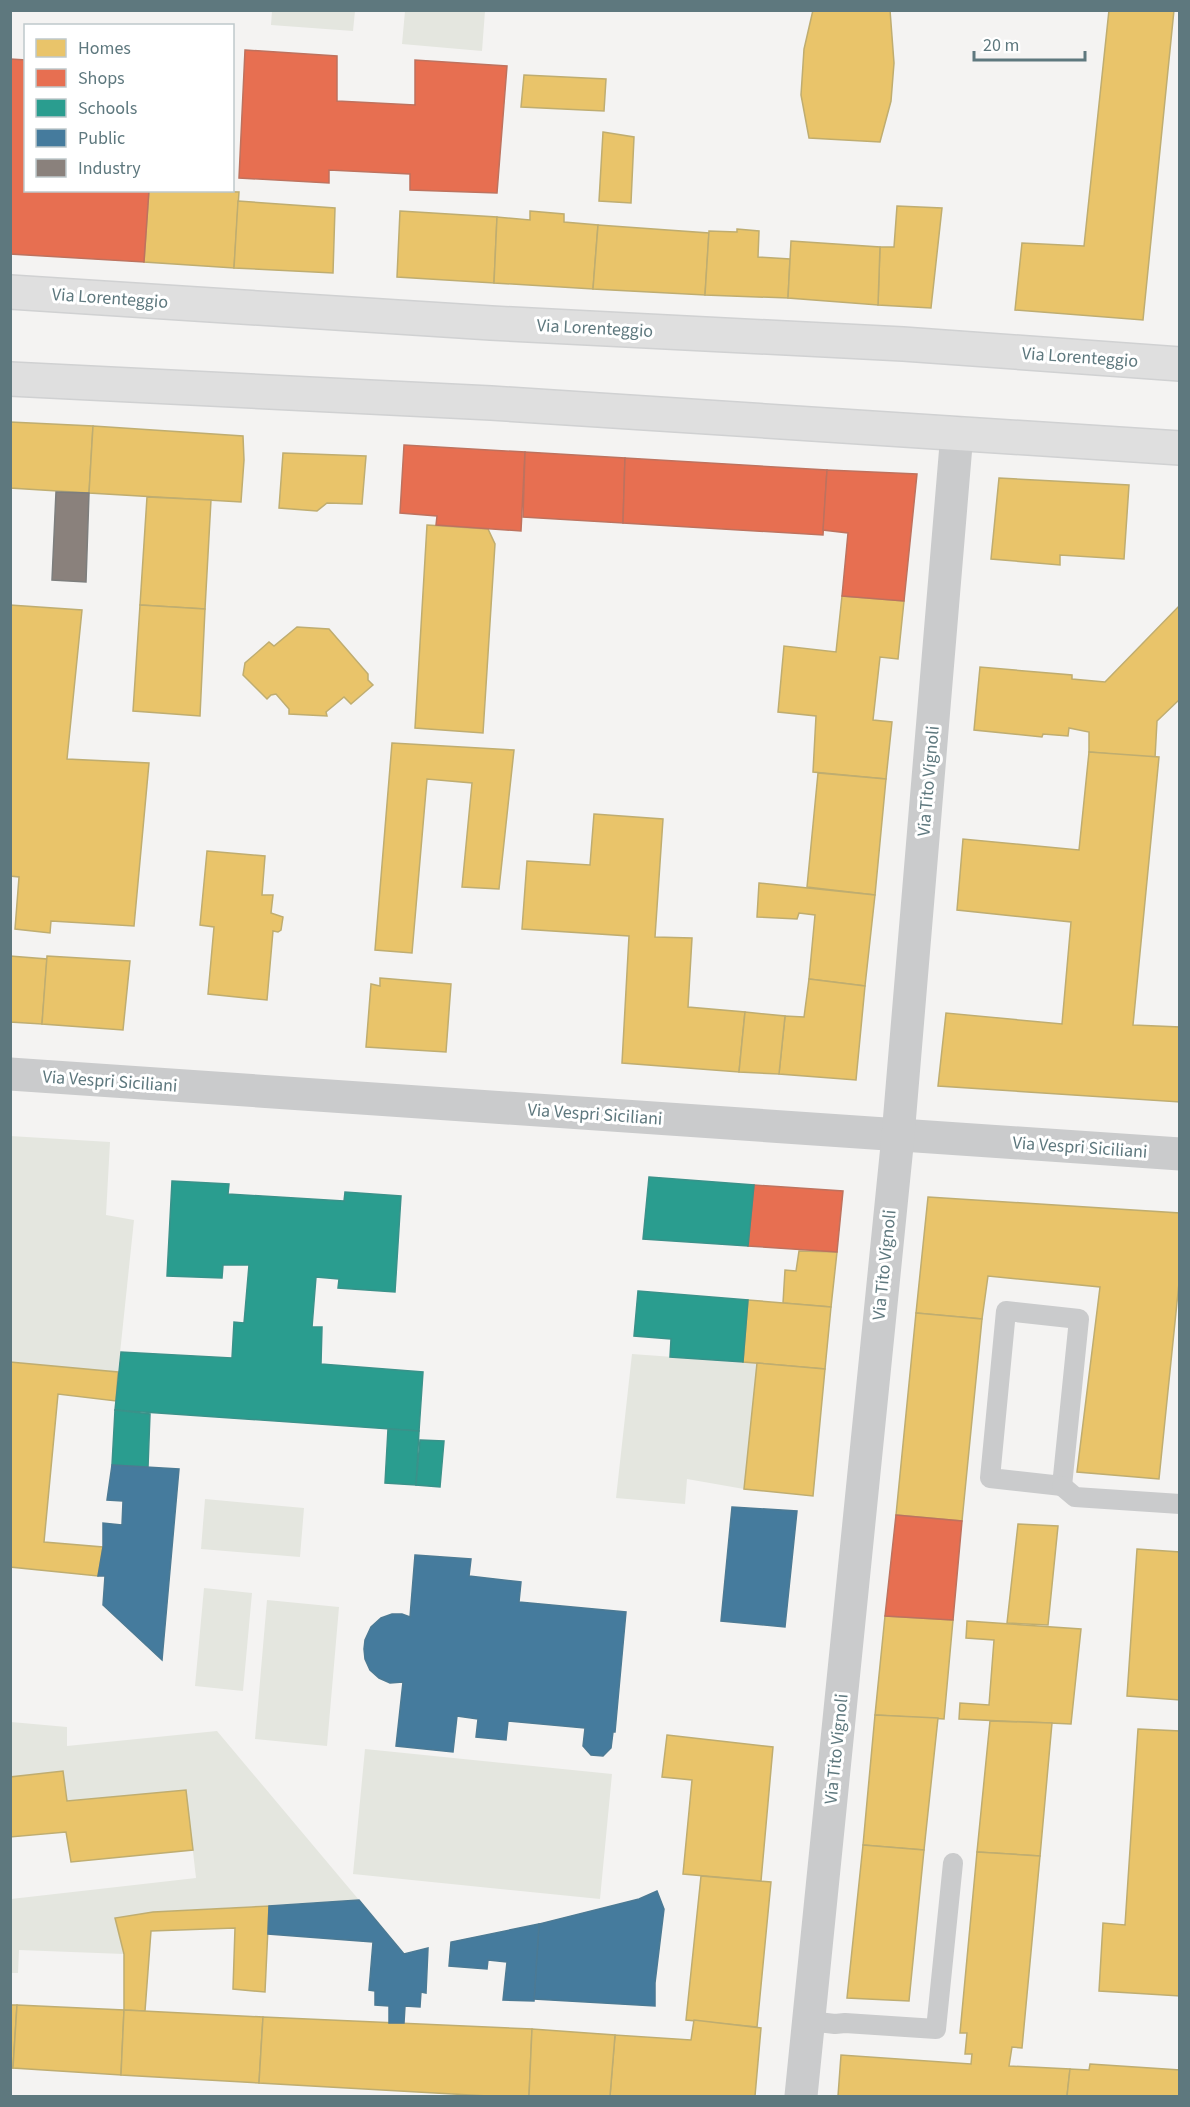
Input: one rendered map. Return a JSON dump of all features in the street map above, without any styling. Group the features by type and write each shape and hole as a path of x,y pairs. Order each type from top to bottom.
{"main road":[{"name":"Via Lorenteggio","path":"10,292 491,323 903,344 1179,364"},
{"path":"10,379 502,404 1179,448"}],"street":[{"name":"Via Tito Vignoli","path":"801,2097 898,1136 957,433"},
{"name":"Via Vespri Siciliani","path":"10,1074 1179,1154"}],"lane":[{"path":"1069,1491 1079,1319 1006,1311 990,1478 1069,1491 1179,1504"},
{"path":"809,2021 936,2029 953,1863"}],"shaded area":[{"path":"272,11 355,11 353,31 271,25"},
{"path":"405,11 485,11 482,51 402,44"},
{"path":"10,1136 110,1142 106,1215 134,1220 118,1372 11,1362"},
{"path":"632,1354 757,1363 744,1489 687,1479 685,1504 616,1498"},
{"path":"205,1499 304,1508 300,1557 201,1549"},
{"path":"204,1588 252,1593 243,1691 195,1686"},
{"path":"267,1600 339,1607 327,1746 255,1739"},
{"path":"11,1722 67,1727 67,1746 217,1731 359,1900 153,1912 115,1918 124,1954 19,1950 18,1973 11,1973 11,1899 196,1878 186,1790 67,1801 63,1771 11,1777"},
{"path":"365,1749 612,1774 600,1899 353,1874"}],"building: Homes":[{"path":"813,10 890,10 894,63 891,101 880,142 809,138 801,95 804,49"},
{"path":"1109,10 1174,10 1143,320 1015,310 1022,243 1084,246"},
{"path":"524,75 606,79 604,111 521,107"},
{"path":"603,132 634,137 631,203 599,201"},
{"path":"149,192 239,192 234,268 144,262"},
{"path":"238,201 335,208 333,273 234,268"},
{"path":"897,206 942,208 931,308 878,305 880,247 894,247"},
{"path":"400,211 497,217 494,283 397,277"},
{"path":"530,211 564,214 564,222 598,225 593,289 494,283 497,217 530,220"},
{"path":"598,225 709,233 705,295 593,289"},
{"path":"737,229 759,231 758,257 790,259 788,298 705,295 709,231 737,232"},
{"path":"791,241 880,247 878,305 788,298"},
{"path":"10,422 93,426 89,493 10,488"},
{"path":"93,426 243,436 241,502 89,493"},
{"path":"283,453 366,456 362,504 327,503 317,511 279,508"},
{"path":"999,478 1129,485 1124,559 1060,555 1060,565 991,559"},
{"path":"147,497 211,500 205,609 140,605"},
{"path":"427,525 488,529 495,544 483,733 415,728"},
{"path":"842,596 904,601 898,659 880,657 873,720 892,722 886,779 813,772 816,716 778,712 784,646 836,652"},
{"path":"10,605 82,610 67,759 149,763 134,926 51,921 50,933 15,929 19,877 10,876"},
{"path":"140,605 205,609 200,716 133,711"},
{"path":"1180,605 1180,699 1157,721 1155,758 1089,752 1089,732 1069,728 1068,736 1043,734 1042,737 974,730 980,667 1072,675 1072,679 1105,682"},
{"path":"297,627 329,629 368,674 368,680 373,685 351,704 344,697 326,712 327,716 289,714 289,709 276,694 267,699 243,675 245,663 269,642 274,646"},
{"path":"392,743 514,750 499,889 462,887 472,783 427,779 412,953 375,950"},
{"path":"1089,752 1159,757 1133,1025 1180,1027 1180,1102 938,1086 946,1013 1062,1024 1071,922 957,910 963,839 1079,850"},
{"path":"818,773 886,779 875,895 807,887"},
{"path":"594,814 663,819 655,937 692,938 688,1007 745,1012 739,1072 622,1063 629,936 522,929 527,861 590,865"},
{"path":"207,851 265,856 262,895 273,895 271,913 283,917 281,930 273,931 267,1000 208,994 214,927 200,925"},
{"path":"759,883 875,895 865,986 809,979 815,915 799,913 797,919 757,917"},
{"path":"10,956 47,959 42,1024 10,1022"},
{"path":"47,956 130,961 123,1030 42,1024"},
{"path":"380,978 451,984 446,1052 366,1047 371,984 380,986"},
{"path":"809,979 865,986 856,1080 779,1074 785,1016 804,1017"},
{"path":"745,1012 785,1016 779,1074 739,1072"},
{"path":"928,1197 1180,1213 1180,1273 1159,1479 1077,1472 1100,1287 988,1276 982,1319 916,1313"},
{"path":"799,1251 837,1252 831,1307 783,1303 785,1270 796,1271"},
{"path":"748,1300 831,1307 825,1369 743,1362"},
{"path":"916,1313 982,1319 962,1521 896,1515"},
{"path":"10,1362 118,1372 116,1401 58,1394 44,1542 103,1547 98,1576 10,1567"},
{"path":"757,1363 825,1369 813,1496 744,1489"},
{"path":"1018,1524 1058,1526 1048,1625 1007,1623"},
{"path":"1137,1549 1180,1552 1180,1700 1127,1696"},
{"path":"885,1616 953,1620 944,1719 875,1715"},
{"path":"967,1621 1081,1629 1071,1724 959,1719 960,1703 989,1705 994,1640 966,1638"},
{"path":"875,1715 938,1718 924,1850 863,1845"},
{"path":"990,1721 1052,1723 1040,1856 977,1852"},
{"path":"1138,1729 1180,1731 1180,1996 1099,1991 1103,1923 1125,1925"},
{"path":"667,1735 773,1747 761,1881 683,1874 692,1780 662,1777"},
{"path":"63,1771 67,1801 186,1790 193,1850 71,1862 66,1832 10,1837 10,1777"},
{"path":"863,1845 924,1850 909,2001 847,1998"},
{"path":"977,1852 1040,1856 1022,2048 1012,2047 1009,2066 1070,2069 1067,2096 838,2096 841,2055 971,2064 972,2054 965,2054 967,2033 960,2033"},
{"path":"701,1876 771,1882 757,2027 686,2020"},
{"path":"269,1906 265,1992 233,1989 235,1928 151,1931 145,2011 124,2010 124,1954 115,1918 153,1912"},
{"path":"10,2005 17,2005 13,2068 10,2068"},
{"path":"17,2005 124,2010 121,2075 13,2068"},
{"path":"124,2010 263,2017 259,2083 121,2075"},
{"path":"263,2017 532,2029 529,2096 488,2096 259,2083"},
{"path":"694,2020 761,2028 755,2096 610,2096 615,2035 691,2040"},
{"path":"532,2029 615,2035 610,2096 529,2096"},
{"path":"1090,2064 1180,2070 1180,2096 1067,2096 1070,2069 1089,2070"}],"building: Shops":[{"path":"245,50 337,56 337,101 415,105 415,60 507,66 497,193 410,190 410,174 329,170 329,183 239,178"},
{"path":"10,59 24,60 24,192 149,192 144,262 10,254"},
{"path":"404,445 525,452 521,531 436,525 437,516 400,513"},
{"path":"525,452 625,458 623,523 523,517"},
{"path":"625,458 827,470 823,535 623,523"},
{"path":"827,470 917,474 904,601 842,596 848,533 823,530"},
{"path":"754,1185 843,1191 837,1252 748,1246"},
{"path":"896,1515 962,1521 953,1620 885,1616"}],"building: Schools":[{"path":"649,1177 754,1185 748,1246 643,1239"},
{"path":"172,1181 229,1184 228,1194 344,1201 345,1192 401,1196 395,1292 338,1288 339,1279 316,1277 312,1327 322,1327 321,1364 423,1372 419,1431 115,1410 121,1352 232,1358 234,1322 244,1323 249,1265 223,1265 222,1278 167,1276"},
{"path":"638,1291 748,1300 743,1362 670,1357 671,1339 634,1336"},
{"path":"115,1410 150,1414 148,1467 112,1465"},
{"path":"388,1429 419,1431 416,1485 385,1483"},
{"path":"420,1440 444,1441 440,1487 416,1485"}],"building: Public":[{"path":"112,1465 179,1469 162,1660 103,1605 105,1576 98,1576 103,1547 103,1523 122,1525 123,1501 107,1500"},
{"path":"732,1507 797,1511 785,1627 721,1621"},
{"path":"415,1555 471,1559 469,1576 521,1582 519,1602 626,1612 615,1732 613,1732 611,1748 603,1756 591,1755 583,1746 585,1728 508,1721 506,1740 476,1737 478,1719 457,1716 453,1752 396,1746 403,1682 390,1683 379,1678 370,1670 364,1649 371,1627 381,1618 392,1614 410,1617"},
{"path":"657,1891 664,1909 655,1983 655,2006 534,1999 539,1924 639,1899"},
{"path":"359,1900 404,1954 428,1948 426,1993 421,1992 420,2007 405,2006 404,2023 389,2023 389,2006 375,2005 375,1991 369,1990 373,1942 268,1934 269,1906"},
{"path":"539,1924 534,2001 503,2000 507,1962 488,1960 487,1969 449,1966 451,1942"}],"building: Industry":[{"path":"56,492 89,493 86,582 52,580"}]}
